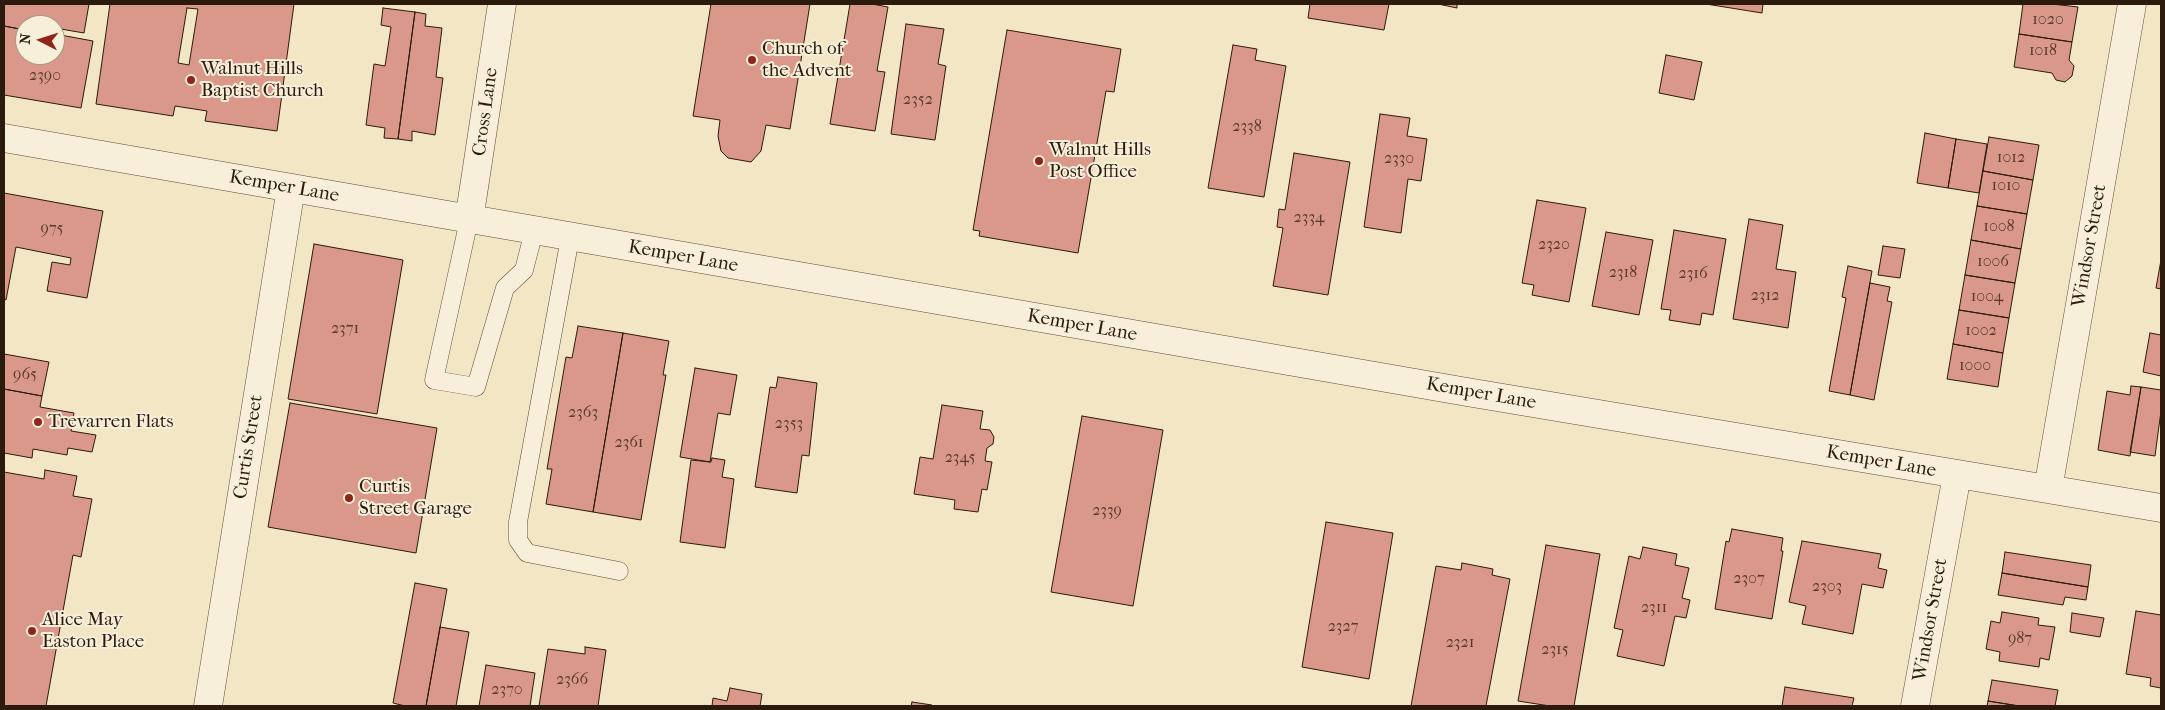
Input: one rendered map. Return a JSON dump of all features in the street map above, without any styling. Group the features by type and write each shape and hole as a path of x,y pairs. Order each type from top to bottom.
{"street":[{"name":"Cross Lane","path":"469,220 502,4"},
{"name":"Windsor Street","path":"2048,489 2132,4"},
{"name":"Kemper Lane","path":"4,138 570,238 1957,475 2161,508"},
{"name":"Curtis Street","path":"208,706 291,188"},
{"name":"Windsor Street","path":"1916,706 1957,475"}],"lane":[{"path":"469,220 434,380 476,387 505,288 524,270 534,231"},
{"path":"570,238 518,522 518,540 527,553 619,571"}],"building":[{"path":"4,4 89,4 84,33 65,30 65,15 15,15 15,28 4,26"},
{"name":"Walnut Hills Baptist Church","path":"110,4 294,4 277,131 205,121 207,111 175,106 173,116 96,104","holes":["187,8 198,9 189,65 178,63"]},
{"name":"Church of the Advent","path":"711,4 810,4 790,129 766,125 761,151 751,162 728,158 721,151 718,136 720,120 693,116"},
{"path":"850,4 872,4 888,7 877,71 885,72 875,131 830,124"},
{"path":"1310,4 1389,4 1384,30 1308,18"},
{"path":"1438,4 1457,4 1457,8"},
{"path":"1706,4 1763,4 1762,13"},
{"path":"2023,4 2052,4 2078,7 2072,42 2019,34"},
{"path":"383,8 415,12 398,139 384,138 385,128 366,125 374,64 385,66 391,27 381,25"},
{"path":"415,12 426,14 425,26 442,28 436,77 443,78 435,135 412,131 412,141 398,139"},
{"path":"906,24 944,29 938,64 946,66 935,140 891,134"},
{"path":"4,26 15,28 15,65 65,65 65,36 93,41 81,108 4,95"},
{"name":"Walnut Hills Post Office","path":"1007,30 1121,49 1114,92 1106,91 1078,253 979,236 980,231 973,230"},
{"path":"2019,34 2072,42 2069,60 2074,66 2072,76 2065,82 2056,80 2052,73 2014,67"},
{"path":"1233,45 1257,49 1255,60 1286,66 1264,197 1208,188"},
{"path":"1666,55 1702,62 1694,100 1659,93"},
{"path":"1380,114 1410,118 1407,136 1427,139 1421,181 1408,179 1401,233 1364,227"},
{"path":"1925,133 1956,139 1948,188 1917,183"},
{"path":"1989,137 2039,145 2033,180 1983,171"},
{"path":"1956,139 1987,144 1979,193 1948,188"},
{"path":"1294,153 1350,162 1328,295 1273,286 1283,228 1277,227 1279,209 1285,210"},
{"path":"1983,171 2033,180 2027,214 1977,206"},
{"path":"4,193 103,211 87,298 47,291 52,262 70,265 71,258 16,247 6,300 4,299"},
{"path":"1537,200 1586,208 1569,302 1532,295 1534,285 1522,283"},
{"path":"1977,206 2027,214 2021,249 1971,240"},
{"path":"1749,219 1783,225 1776,269 1796,272 1788,328 1733,319"},
{"path":"1674,230 1726,239 1713,315 1702,313 1700,325 1669,320 1671,310 1661,309"},
{"path":"1606,232 1653,240 1639,315 1592,306"},
{"path":"1971,240 2021,249 2015,283 1965,275"},
{"path":"314,244 403,260 377,414 288,399"},
{"path":"1883,246 1905,249 1900,278 1878,275"},
{"path":"2161,260 2161,289 2156,288"},
{"path":"1848,266 1872,271 1850,395 1829,391 1846,298 1842,297"},
{"path":"1965,275 2015,283 2009,318 1959,310"},
{"path":"1870,283 1890,287 1887,301 1892,302 1874,400 1850,395"},
{"path":"1959,310 2009,318 2003,353 1953,344"},
{"path":"578,326 623,333 593,512 546,504 552,469 547,469 566,357 572,358"},
{"path":"623,333 669,341 663,375 666,375 641,520 593,512"},
{"path":"2150,333 2161,335 2161,376 2143,372"},
{"path":"1953,344 2003,353 1998,387 1947,379"},
{"path":"4,354 49,362 42,396 4,389"},
{"path":"695,368 737,375 730,415 718,413 710,462 680,457"},
{"path":"778,377 817,383 809,456 802,455 797,493 755,487 770,387 776,388"},
{"path":"2131,386 2141,387 2130,456 2098,450 2107,391 2130,395"},
{"path":"2141,387 2161,390 2161,411 2155,456 2130,452"},
{"name":"Trevarren Flats","path":"4,389 42,396 40,407 74,413 71,431 96,435 92,452 68,448 67,455 33,449 32,458 4,453"},
{"name":"Curtis Street Garage","path":"290,403 437,428 416,553 268,527"},
{"path":"942,405 983,411 980,429 990,430 994,437 993,444 987,448 985,461 992,462 987,490 982,489 978,512 954,509 955,500 914,494 920,457 933,459"},
{"path":"1082,416 1163,430 1133,606 1051,592"},
{"path":"712,458 725,460 722,477 734,479 725,548 680,542 691,460 711,462"},
{"name":"Alice May Easton Place","path":"45,470 77,476 73,496 92,499 81,557 73,555 46,706 4,706 4,472 44,479"},
{"path":"1326,522 1393,533 1369,679 1302,667"},
{"path":"1732,529 1783,538 1781,551 1783,551 1772,619 1715,609 1726,541 1729,542"},
{"path":"1802,541 1881,554 1878,568 1887,570 1883,588 1862,584 1853,634 1802,624 1806,606 1789,602"},
{"path":"1546,545 1600,554 1574,706 1550,706 1518,701"},
{"path":"1643,547 1677,554 1675,565 1689,568 1682,598 1690,600 1686,618 1675,616 1664,666 1617,656 1623,630 1614,628 1629,556 1640,559"},
{"path":"2005,552 2091,565 2088,587 2002,573"},
{"path":"1462,563 1493,569 1492,575 1510,579 1486,706 1411,706 1436,566 1461,570"},
{"path":"2002,573 2088,587 2086,600 2065,597 2063,605 1998,595"},
{"path":"415,583 447,589 426,706 405,706 393,703"},
{"path":"2136,611 2161,615 2161,688 2150,686 2151,678 2126,674"},
{"path":"2002,612 2039,618 2038,625 2055,627 2049,660 2040,658 2039,667 1999,661 2000,652 1986,649 1991,621 2000,623"},
{"path":"2072,613 2104,618 2100,637 2070,632"},
{"path":"440,627 469,632 456,706 426,706"},
{"path":"585,647 606,650 598,706 539,706 548,649 585,654"},
{"path":"486,665 535,673 530,706 479,706"},
{"path":"1992,680 2058,690 2055,706 2019,706 1988,701"},
{"path":"1785,687 1854,698 1852,706 1782,706"},
{"path":"730,688 762,694 760,706 712,706 713,698 727,701"},
{"path":"1988,701 2019,706 1987,706"},
{"path":"912,702 932,705 932,706 911,706"}],"place":[{"name":"Church of the Advent","path":"752,60"},
{"name":"Walnut Hills Baptist Church","path":"191,80"},
{"name":"Walnut Hills Post Office","path":"1039,161"},
{"name":"Trevarren Flats","path":"38,422"},
{"name":"Curtis Street Garage","path":"349,498"},
{"name":"Alice May Easton Place","path":"32,631"}]}
